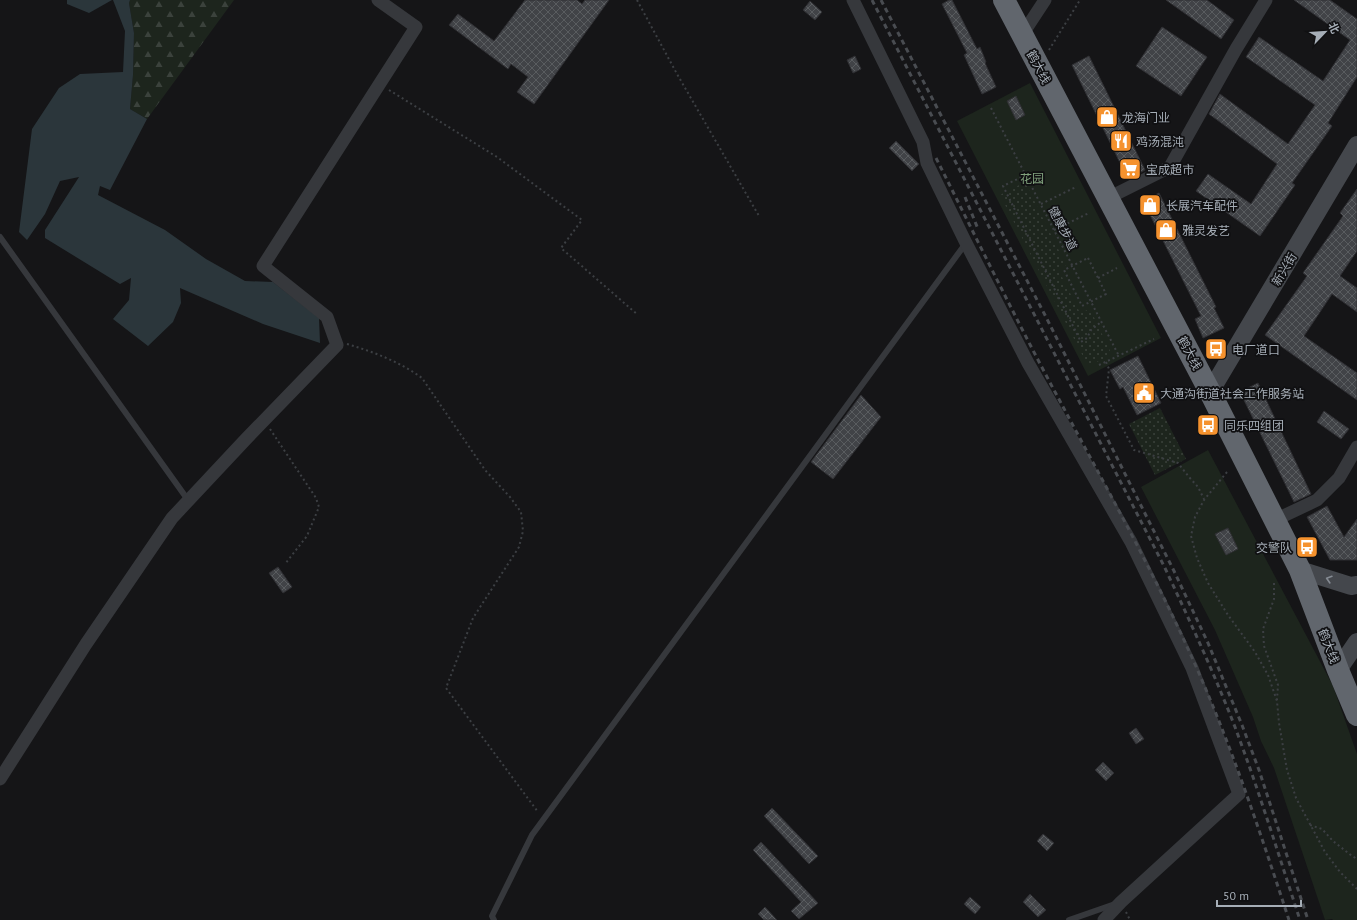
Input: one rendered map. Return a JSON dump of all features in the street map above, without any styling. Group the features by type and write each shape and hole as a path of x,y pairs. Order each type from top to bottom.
{"highway":[{"name":"鹤大线","path":"1004,0 1210,392 1300,570 1338,670 1357,715"}],"street":[{"path":"0,779 86,644 172,518 337,345 327,317 263,266 416,27 378,0"},
{"path":"853,0 923,142 927,163 966,243 1028,363 1131,542 1192,668 1239,794 1121,902 1104,920"},
{"path":"1022,35 1045,0"},
{"path":"1108,198 1170,167 1236,49 1266,0"},
{"name":"新兴街","path":"1210,392 1357,145"},
{"path":"1275,520 1317,500 1339,478 1357,447"},
{"path":"1300,570 1352,586 1357,585"},
{"path":"1338,670 1357,642"}],"lane":[{"path":"0,237 188,500"},
{"path":"494,920 492,916 532,835 966,243"},
{"path":"1069,920 1121,902"}],"path":[{"path":"637,0 677,74 759,216"},
{"path":"1039,67 1080,0"},
{"path":"379,84 497,157 582,220 561,248 638,315"},
{"name":"健康步道","path":"991,108 1119,356"},
{"path":"1026,175 1003,186 1081,342 1087,338 1091,330 1101,322"},
{"path":"1041,204 1076,188"},
{"path":"1054,230 1089,213"},
{"path":"1088,258 1106,294 1082,306 1064,270 1073,266 1088,258"},
{"path":"1098,278 1117,268"},
{"path":"335,340 369,350 410,369 422,378 485,470 510,497 521,512 523,531 519,547 473,618 446,688 543,820"},
{"path":"1099,365 1154,340"},
{"path":"1106,362 1109,369 1106,396 1134,450 1178,463 1198,487 1204,500"},
{"path":"264,420 316,498 319,507 307,536 285,564"},
{"path":"1227,472 1204,500 1195,517 1191,536 1197,558 1208,583 1228,615 1255,652 1268,675 1277,701"},
{"path":"1274,583 1274,599 1263,629 1264,646 1278,685 1277,701 1279,723 1287,770 1296,798 1325,852 1340,872 1357,889"},
{"path":"1310,825 1322,829 1333,841 1357,859"}],"green space":[{"path":"130,0 234,0 147,119 130,109 133,75 134,33 129,3"},
{"name":"花园","path":"1030,83 1161,338 1088,376 957,121"},
{"path":"1025,182 1066,265 1058,269 1080,313 1090,309 1112,355 1088,366 1000,195"},
{"path":"1160,408 1186,459 1155,475 1129,424"},
{"path":"1208,450 1333,686 1357,754 1357,920 1325,920 1274,768 1261,741 1253,717 1215,630 1141,487"}],"shaded area":[{"path":"67,0 112,0 89,13 67,4"},
{"path":"113,0 130,0 129,3 134,33 133,75 130,109 147,119 110,190 100,186 98,195 165,230 206,259 245,281 273,282 319,318 320,343 263,324 180,288 181,303 173,322 148,346 113,319 129,300 131,278 120,284 45,238 45,230 79,177 60,181 45,214 27,240 19,232 32,129 59,88 80,74 123,72 125,31"}],"building":[{"path":"525,0 577,0 582,4 585,0 609,0 534,104 517,92 528,77 511,64 508,69 449,25 458,14 494,41"},
{"path":"952,0 977,49 980,47 986,62 985,63 996,87 982,94 964,55 967,53 942,4"},
{"path":"1166,0 1207,0 1234,20 1221,39"},
{"path":"1294,0 1330,0 1357,19 1357,77 1328,123 1332,126 1292,183 1295,185 1260,236 1196,191 1208,174 1251,204 1277,164 1209,114 1220,94 1288,144 1315,105 1246,57 1259,37 1323,81 1350,40"},
{"path":"810,1 822,12 815,20 803,10"},
{"path":"1162,27 1207,57 1181,96 1136,66"},
{"path":"855,56 861,69 853,73 847,60"},
{"path":"1089,56 1145,170 1128,179 1072,65"},
{"path":"1016,96 1025,115 1016,120 1007,101"},
{"path":"896,141 919,164 912,171 889,148"},
{"path":"1357,189 1357,251 1340,276 1357,288 1357,312 1332,294 1304,336 1357,373 1357,400 1265,335 1307,276 1303,273 1343,216 1340,213"},
{"path":"1159,193 1216,307 1214,308 1224,328 1203,338 1195,319 1201,316 1143,201"},
{"path":"1138,356 1161,403 1137,415 1123,387 1120,389 1110,370"},
{"path":"1258,383 1311,494 1294,502 1240,392"},
{"path":"861,395 881,417 833,479 811,462"},
{"path":"1324,411 1349,429 1341,439 1317,422"},
{"path":"1327,506 1344,537 1357,519 1357,560 1330,560 1307,517"},
{"path":"1228,528 1238,549 1226,555 1215,534"},
{"path":"278,567 292,587 283,593 269,573"},
{"path":"1136,728 1144,739 1136,744 1129,733"},
{"path":"1103,762 1114,773 1106,781 1095,770"},
{"path":"772,808 818,856 809,864 764,816"},
{"path":"1043,834 1054,843 1047,851 1037,841"},
{"path":"761,842 818,903 799,919 791,911 801,902 753,850"},
{"path":"1030,894 1046,910 1038,917 1023,902"},
{"path":"970,897 981,907 975,914 964,904"},
{"path":"765,907 777,920 764,920 758,914"}],"railway":[{"path":"872,0 1164,566 1183,606 1210,666 1244,751 1300,920"},
{"path":"881,0 1047,319 1174,571 1208,643 1259,770 1308,920"},
{"path":"936,158 1045,373 1169,608 1201,678 1237,767 1289,920"},
{"path":"965,197 978,229"}],"place":[{"name":"龙海门业","path":"1107,117"},
{"name":"鸡汤混沌","path":"1121,141"},
{"name":"宝成超市","path":"1130,169"},
{"name":"长展汽车配件","path":"1150,205"},
{"name":"雅灵发艺","path":"1166,230"},
{"name":"电厂道口","path":"1216,349"},
{"name":"大通沟街道社会工作服务站","path":"1144,393"},
{"name":"同乐四组团","path":"1208,425"},
{"name":"交警队","path":"1307,547"}]}
